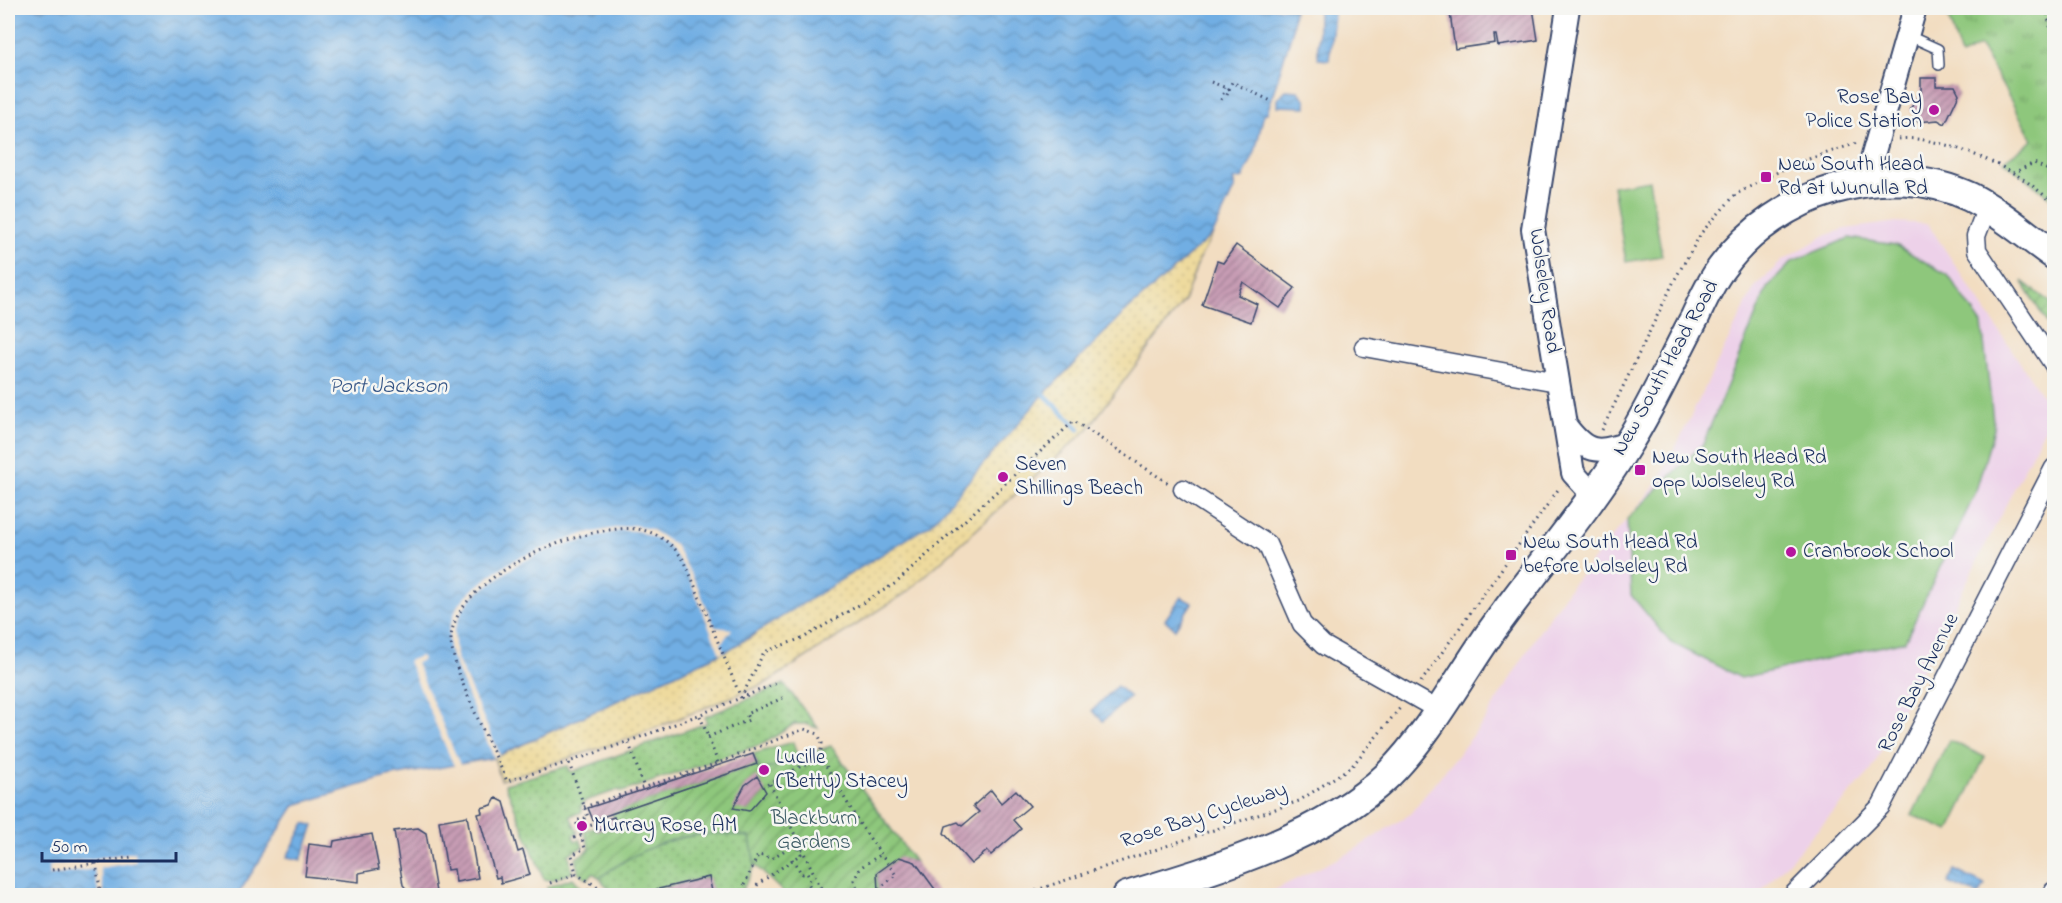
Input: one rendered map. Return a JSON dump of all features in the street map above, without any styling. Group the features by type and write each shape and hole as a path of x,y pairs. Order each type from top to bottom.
{"main road":[{"name":"New South Head Road","path":"1127,896 1228,863 1275,844 1359,799 1388,775 1412,747 1495,627 1630,442 1713,280 1732,254 1758,228 1786,209 1819,194 1865,183 1887,181 1930,184 1968,196 2055,255"}],"street":[{"name":"Wolseley Road","path":"1568,8 1533,229 1573,473 1593,495"},
{"path":"1865,183 1915,8"},
{"path":"1987,207 1976,236 1977,249 2055,365"},
{"path":"1364,347 1557,382"},
{"path":"1565,425 1578,441 1589,449 1609,450 1630,442"},
{"name":"Rose Bay Avenue","path":"1792,896 1881,806 2055,468"},
{"path":"1176,486 1267,544 1302,624 1323,645 1438,710"},
{"path":"2052,896 2055,891"}],"lane":[{"path":"1907,35 1938,49 1939,65"}],"path":[{"path":"2046,8 2055,43"},
{"path":"1211,82 1227,88"},
{"path":"1221,100 1232,82 1271,101"},
{"path":"1227,88 1227,95"},
{"path":"1914,137 1958,149 2013,173 2055,203"},
{"path":"2013,173 2034,163 2055,173"},
{"path":"741,698 764,652 805,637 896,583 1074,422 1176,486"},
{"path":"1420,684 1560,488"},
{"path":"741,698 692,578 675,548 654,534 624,528 550,547 521,559 472,592 461,607 454,623 452,650 507,781 629,743 700,716 779,682"},
{"path":"708,737 748,720 746,714 785,697"},
{"name":"Rose Bay Cycleway","path":"1019,896 1299,801 1352,766 1401,706"},
{"path":"700,716 718,763"},
{"path":"584,807 718,763 804,729 818,734 822,743 820,756 817,759 763,787"},
{"path":"629,743 644,788"},
{"path":"817,759 825,764 880,855 896,875 880,888 860,895 854,880 861,867 880,855"},
{"path":"569,763 588,817 576,821 585,848 572,855 576,874"},
{"path":"770,784 825,896"},
{"path":"579,829 592,825"},
{"path":"574,838 581,836"},
{"path":"751,896 758,884 801,854 798,849 801,848"},
{"path":"739,896 758,855 772,858 785,850"},
{"path":"52,870 132,857"},
{"path":"792,859 802,874 807,873 810,879 808,883 814,894 819,896"},
{"path":"96,863 101,896"},
{"path":"550,883 576,874 614,896"},
{"path":"587,896 591,882"}],"shaded area":[{"name":"Cranbrook School","path":"1896,222 1928,224 2053,412 1871,771 1758,895 1262,896 1351,852 1410,814 1483,723 1539,632 1572,585 1659,481 1754,288 1782,261 1822,237 1845,229"}],"green space":[{"path":"1951,8 2054,8 2054,201 2004,161 2033,140 1980,46 1961,56 1948,17"},
{"path":"1649,180 1662,256 1626,262 1613,186"},
{"path":"1849,238 1896,245 1948,275 1982,324 1994,429 1975,494 1905,641 1741,678 1670,642 1631,595 1627,519 1703,444 1767,288 1793,261"},
{"path":"2022,281 2054,305 2054,335"},
{"path":"784,684 818,728 805,724 794,724 765,743 622,792 618,790 585,801 581,806 582,812 570,816 578,833 573,835 575,841 580,839 583,847 569,854 572,873 551,880 544,879 505,784 568,766 571,772 707,723 705,717"},
{"path":"1949,740 1985,757 1949,831 1912,815"},
{"path":"793,742 798,758 761,771 753,754"},
{"name":"Blackburn Gardens","path":"831,746 915,862 899,858 877,873 878,891 881,895 787,896 755,865 750,837 729,834 689,836 670,840 634,856 599,878 593,873 588,879 578,872 576,858 590,849 584,831 595,827 598,831 616,825 612,813 757,764 761,771"},
{"path":"715,833 750,837 755,865 742,891 744,895 713,895 708,877 650,891 651,895 615,895 599,878 627,859 653,846 667,841"},
{"path":"573,878 585,892 584,895 550,895 547,887"}],"sand":[{"name":"Seven Shillings Beach","path":"1213,234 1199,260 1184,301 1087,430 906,593 766,683 628,739 501,780 494,758 750,638 1018,421 1121,316"}],"water":[{"name":"Port Jackson","path":"8,8 1294,8 1292,32 1267,113 1264,113 1255,152 1243,178 1233,180 1235,187 1213,234 1121,316 1044,394 931,524 730,649 493,758 387,777 295,805 237,896 8,895"},
{"path":"1321,10 1334,13 1329,60 1318,59 1318,12"},
{"path":"1286,90 1298,91 1306,100 1306,107 1277,106 1277,99"},
{"path":"1181,597 1192,603 1175,629 1165,620"},
{"path":"1117,686 1130,697 1103,721 1092,711"},
{"path":"305,823 314,826 301,860 287,857"},
{"path":"1954,870 1985,885 1979,895 1948,883"}],"pier":[{"path":"633,525 650,529 675,545 698,587 715,627 732,629 721,644 724,652 720,654 686,570 667,544 638,531 621,530 545,551 519,563 474,595 462,610 454,631 456,657 500,755 494,758 449,649 449,629 457,607 468,594 492,574 516,559 584,534"},
{"path":"421,656 423,660 416,663 461,767 455,768 408,661"},
{"path":"135,852 136,862 100,868 104,895 99,895 94,869 49,876 48,866"}],"building":[{"path":"1453,8 1533,8 1538,40 1498,46 1496,35 1494,35 1495,43 1455,49 1450,13 1454,12"},
{"path":"1921,78 1936,78 1936,86 1955,86 1959,94 1945,124 1938,120 1918,122 1910,109 1921,93"},
{"path":"1236,245 1295,288 1280,308 1243,282 1238,295 1257,304 1251,322 1202,305 1217,261 1223,263"},
{"path":"753,754 757,764 593,820 588,808"},
{"path":"757,776 766,792 749,811 733,808 745,785"},
{"path":"991,790 1001,803 1016,790 1030,806 1013,820 1021,829 991,855 987,851 971,864 944,833 946,826 958,822 962,826 979,812 973,806"},
{"path":"496,798 504,802 518,852 523,850 530,875 501,883 500,877 496,878 478,814 482,813 481,808 492,805"},
{"path":"467,816 478,878 456,882 454,869 447,870 439,821"},
{"path":"614,817 617,825 597,831 595,823"},
{"path":"418,828 426,833 436,892 417,895 409,892 403,885 394,831"},
{"path":"372,834 379,869 359,873 359,882 305,876 309,844 333,847 334,841"},
{"path":"899,857 915,862 940,896 881,896 878,891 877,873"},
{"path":"709,877 713,896 651,896 650,891"}],"waterway":[{"path":"1044,394 1079,429"}],"place":[{"name":"Rose Bay Police Station","path":"1934,110"},
{"name":"New South Head Rd at Wunulla Rd","path":"1766,177"},
{"name":"New South Head Rd opp Wolseley Rd","path":"1640,470"},
{"name":"Seven Shillings Beach","path":"1003,477"},
{"name":"Cranbrook School","path":"1791,552"},
{"name":"New South Head Rd before Wolseley Rd","path":"1511,555"},
{"name":"Lucille (Betty) Stacey","path":"764,770"},
{"name":"Murray Rose, AM","path":"582,826"}]}
